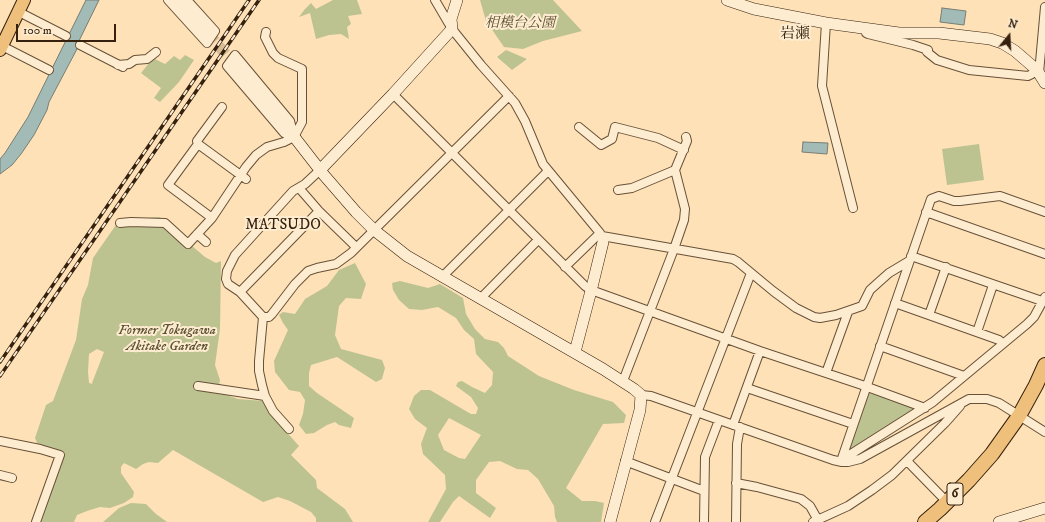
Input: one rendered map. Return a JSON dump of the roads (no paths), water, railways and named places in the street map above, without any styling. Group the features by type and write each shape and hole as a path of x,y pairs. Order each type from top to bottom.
{"highway":[{"name":"6","path":"928,521 969,480 992,454 1019,416 1045,365"}],"main road":[{"path":"1,48 24,0"}],"street":[{"path":"168,0 207,43 215,32 187,0"},
{"path":"178,0 208,33"},
{"path":"435,0 452,29 481,65 509,96 521,113 540,160 601,237 733,259 796,308 814,317 825,318 848,312 862,306 870,290 889,273 910,258 946,267 993,284 1043,299 1034,317 925,408 841,461"},
{"path":"289,429 273,411 265,396 259,371 263,317 240,292 228,284 226,279 227,271 232,259 293,191 299,188 320,170 393,94 452,29 451,19 457,0"},
{"path":"730,1 754,9 826,24 899,33 940,33 990,39 1009,46 1041,76"},
{"path":"1041,76 1045,7"},
{"path":"19,12 66,36"},
{"path":"826,24 822,86 853,208"},
{"path":"866,28 866,34 913,45 927,51 937,60 969,70 1028,76 1032,74 1041,76"},
{"path":"120,223 165,223 188,244 212,218 244,178 251,160 266,147 284,142 294,137 302,122 302,69 278,58 273,53 265,37 266,32"},
{"path":"80,45 121,66 129,64 135,60 147,59 156,52"},
{"path":"1,48 49,70"},
{"path":"235,55 290,121 294,137 284,133 227,66 235,55"},
{"path":"233,63 320,170 356,212 374,230 407,256 623,381 641,395 651,396 736,426 848,462 860,459 964,400 979,398 999,403 1045,432"},
{"path":"393,94 584,286 591,290 760,352 826,373 925,408"},
{"path":"263,317 269,317 272,314 308,271 336,264 351,253 509,96"},
{"path":"212,218 168,185 198,144 197,141 222,107"},
{"path":"579,128 601,145 612,139 615,127 658,138 684,150"},
{"path":"623,381 684,220 685,209 675,170 687,141 686,137"},
{"path":"198,144 244,178"},
{"path":"618,190 632,188 675,170"},
{"path":"442,277 548,171"},
{"path":"299,188 319,211 356,247"},
{"path":"841,461 931,199 939,196 954,201 1000,196 1045,212"},
{"path":"240,292 319,211"},
{"path":"926,212 1045,254"},
{"path":"197,234 206,242"},
{"path":"565,267 601,237"},
{"path":"574,352 591,290 601,237"},
{"path":"480,299 538,240"},
{"path":"929,315 946,267"},
{"path":"656,522 751,273"},
{"path":"977,332 993,284"},
{"path":"895,303 999,340 1003,344"},
{"path":"826,373 848,312"},
{"path":"880,346 964,376"},
{"path":"736,522 736,426 747,388 760,352"},
{"path":"198,386 265,396"},
{"path":"747,388 853,424"},
{"path":"610,522 625,461 640,410 641,395"},
{"path":"736,483 764,488 801,499 810,506 817,521 848,506 892,475 907,462 945,423 964,400"},
{"path":"704,522 705,457 719,420"},
{"path":"0,441 40,449 60,455 36,522"},
{"path":"625,461 704,492"},
{"path":"907,462 947,502"},
{"path":"0,475 12,478"},
{"path":"999,522 1045,508"}],"water":[{"path":"86,0 99,0 77,45 77,49 49,102 47,110 34,135 21,154 12,165 0,174 0,159 28,117"},
{"path":"942,8 966,11 964,25 940,22"},
{"path":"803,142 828,143 827,154 802,152"}],"tunnel":[{"path":"208,33 233,63"}],"railway":[{"path":"0,362 249,0"},
{"path":"0,376 259,0"}],"district":[{"name":"岩瀬","path":"795,35"},
{"name":"MATSUDO","path":"283,226"}],"park label":[{"name":"相模台公園","path":"520,24"},
{"name":"Former Tokugawa Akitake Garden","path":"167,340"}]}
